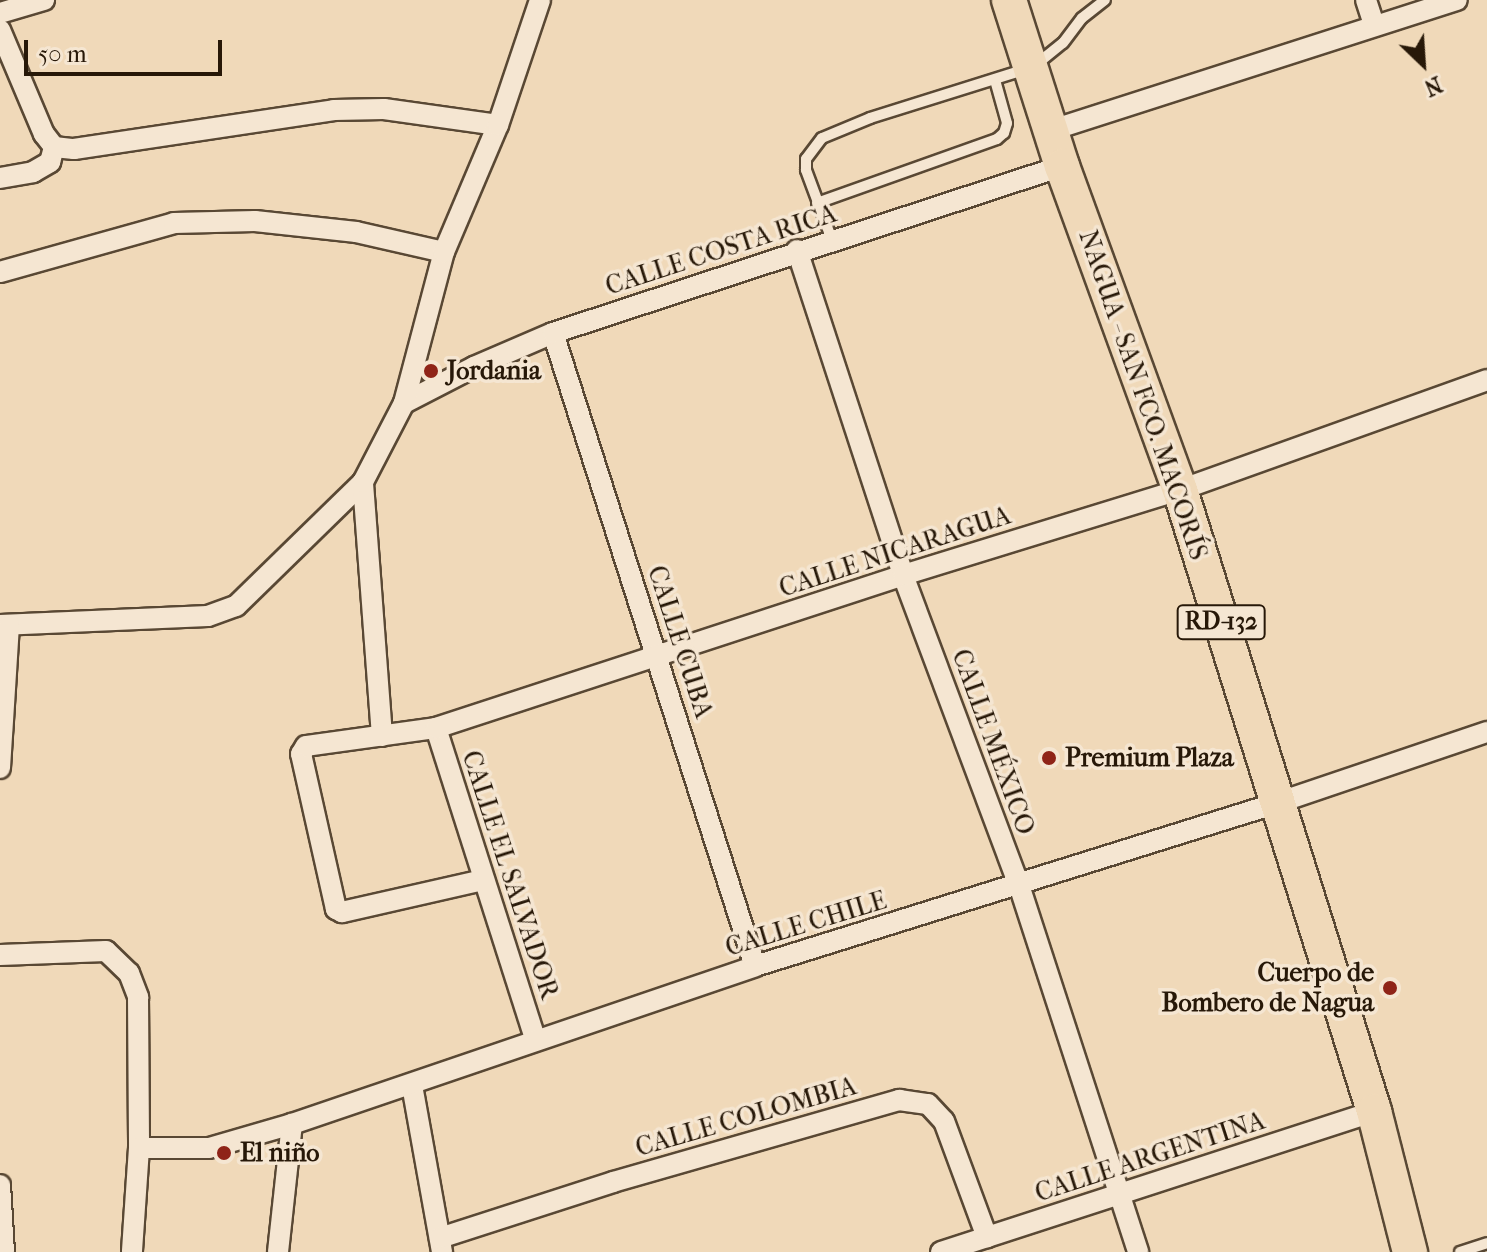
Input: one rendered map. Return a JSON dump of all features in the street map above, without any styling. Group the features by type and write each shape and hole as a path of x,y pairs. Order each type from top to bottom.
{"main road":[{"name":"NAGUA - SAN FCO. MACORÍS","path":"1009,0 1033,67 1062,166 1180,490 1374,1111 1410,1252"}],"street":[{"path":"0,13 44,0"},
{"path":"0,768 4,625 208,616 236,606 363,482 404,403 444,252 498,125 540,0"},
{"path":"1366,0 1374,25"},
{"path":"1052,130 1457,0"},
{"path":"0,30 44,134 54,147 74,149 334,110 384,109 498,125"},
{"path":"0,178 33,172 50,162 54,147"},
{"name":"CALLE COSTA RICA","path":"404,403 474,367 553,333 797,250 1062,166"},
{"path":"0,272 174,223 255,221 356,232 444,252"},
{"name":"CALLE MÉXICO","path":"797,250 903,575 1019,885 1138,1252"},
{"name":"CALLE CUBA","path":"553,333 755,966"},
{"name":"CALLE NICARAGUA","path":"483,880 342,912 336,909 301,754 312,743 436,728 903,575 1180,490 1487,380"},
{"path":"363,482 382,736"},
{"name":"CALLE EL SALVADOR","path":"436,728 535,1039"},
{"name":"CALLE CHILE","path":"139,1148 209,1148 292,1124 755,966 1277,803 1487,732"},
{"path":"0,955 106,951 129,973 138,997 139,1148 132,1252"},
{"path":"412,1085 441,1245"},
{"name":"CALLE COLOMBIA","path":"441,1245 613,1182 899,1100 928,1104 944,1121 987,1237"},
{"name":"CALLE ARGENTINA","path":"941,1252 1374,1111"},
{"path":"278,1252 292,1124"},
{"path":"0,1185 4,1252"}],"lane":[{"path":"832,240 808,182 806,159 822,138 870,118 1033,67 1063,43 1082,18 1105,0"},
{"path":"817,203 997,139 1004,133 1007,123 995,80"},
{"path":"1460,1252 1487,1243"}],"place":[{"name":"Jordania","path":"431,371"},
{"name":"Premium Plaza","path":"1049,758"},
{"name":"Cuerpo de Bombero de Nagua","path":"1390,988"},
{"name":"El niño","path":"224,1153"}]}
